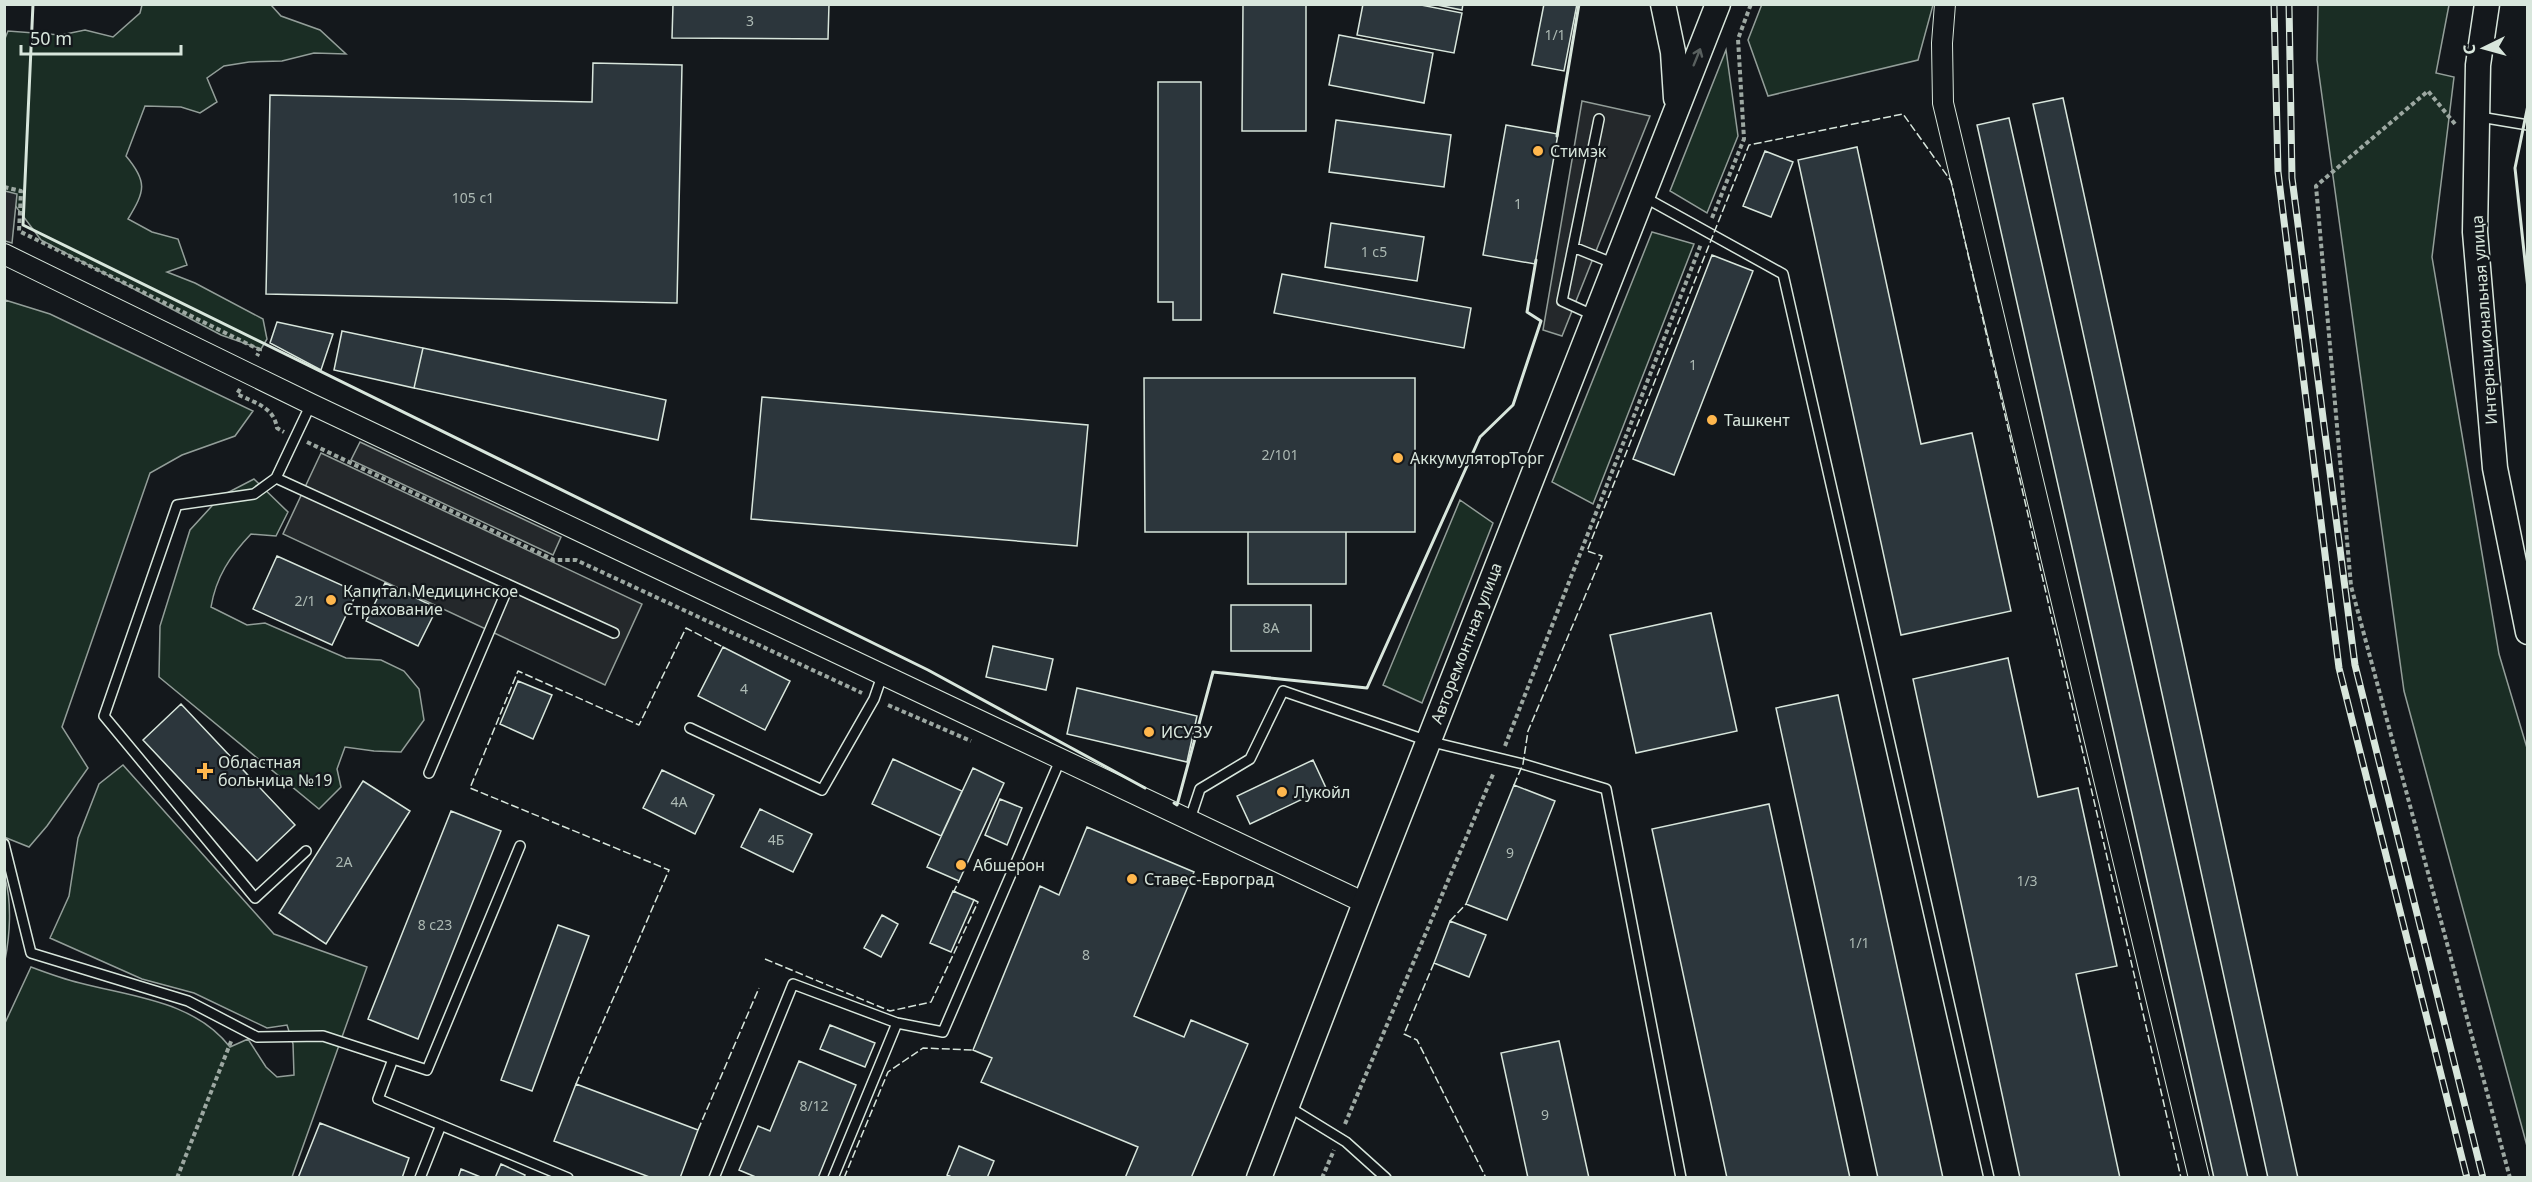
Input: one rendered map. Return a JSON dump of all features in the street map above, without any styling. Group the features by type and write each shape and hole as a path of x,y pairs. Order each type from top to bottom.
{"street":[{"path":"1663,4 1673,52 1676,110"},
{"name":"Авторемонтная улица","path":"1259,1178 1718,4"},
{"path":"1945,4 1942,43 1943,103 2199,1178"},
{"name":"Интернациональная улица","path":"2487,4 2478,65 2475,232 2495,468 2528,632"},
{"path":"4,254 311,404 1365,903"}],"lane":[{"path":"2477,116 2528,125"},
{"path":"1595,316 1562,301 1599,119"},
{"path":"1642,196 1783,274 1989,1178"},
{"path":"1573,248 1616,264"},
{"path":"306,851 255,898 104,717 177,505 254,494 276,478 311,404"},
{"path":"276,478 614,633"},
{"path":"429,773 509,585"},
{"path":"690,728 822,790 874,699 883,673"},
{"path":"1190,819 1200,789 1250,759 1283,691 1428,741 1500,758 1606,789 1681,1178"},
{"path":"714,1178 793,984 897,1023 943,1032 1061,758"},
{"path":"4,844 31,954 188,1001 257,1037 323,1036 427,1070 520,846"},
{"path":"833,1178 897,1023"},
{"path":"393,1059 378,1099 568,1178"},
{"path":"1287,1105 1339,1138 1386,1178"},
{"path":"420,1178 441,1125"}],"path":[{"path":"1322,1178 1500,758 1744,139 1738,39 1751,4"},
{"path":"2476,150 2428,91 2316,186 2351,586 2510,1178"},
{"path":"177,1178 236,1026"}],"green space":[{"path":"1762,4 1933,5 1918,60 1768,96 1748,40"},
{"path":"142,5 271,5 281,16 320,30 346,54 314,53 282,61 249,62 224,66 207,78 217,102 200,113 181,107 145,106 126,156 138,173 142,187 138,201 128,219 152,232 178,239 187,265 167,272 195,283 263,319 267,339 261,349 221,335 41,240 5,192 4,41 8,31 61,35 85,30 113,37 140,13"},
{"path":"2318,5 2449,5 2436,73 2454,77 2432,257 2499,654 2527,748 2527,1146 2404,691 2317,60"},
{"path":"1726,50 1738,136 1707,213 1670,191"},
{"path":"1652,232 1694,244 1593,504 1552,482"},
{"path":"5,300 50,314 253,411 235,436 182,455 150,473 62,727 88,768 47,826 29,847 4,837"},
{"path":"254,479 288,512 276,536 251,534 237,550 220,577 211,607 247,625 265,623 346,658 381,660 404,671 419,689 424,720 401,752 345,747 337,769 341,787 319,809 159,677 160,626 190,530 221,496"},
{"path":"1460,500 1493,523 1422,703 1383,685"},
{"path":"123,765 274,934 367,967 292,1177 5,1178 5,1023 31,967 67,980 141,997 181,1010 215,1032 230,1047 248,1039 266,1067 277,1077 294,1075 293,1044 287,1025 267,1028 194,993 142,979 50,938 69,896 78,838 99,784"},
{"path":"5,878 10,919 5,960"}],"shaded area":[{"path":"1582,101 1650,116 1562,336 1543,330"},
{"path":"5,191 17,194 12,243 5,241"},
{"path":"360,442 561,537 553,555 351,460"},
{"path":"321,453 642,604 605,685 283,534"}],"building":[{"path":"673,4 829,4 828,39 672,38"},
{"path":"1363,4 1416,4 1462,13 1454,53 1357,35"},
{"path":"1432,4 1463,4 1462,10"},
{"path":"1544,4 1577,4 1564,71 1532,65"},
{"path":"1243,5 1306,5 1306,131 1242,131"},
{"path":"1339,35 1433,53 1424,103 1329,85"},
{"path":"593,63 682,65 677,303 266,294 270,95 592,102"},
{"path":"1158,82 1201,82 1201,320 1173,320 1173,302 1158,302"},
{"path":"2063,98 2298,1178 2268,1178 2033,104"},
{"path":"2009,118 2248,1178 2214,1178 1977,125"},
{"path":"1336,120 1451,135 1444,187 1329,172"},
{"path":"1506,125 1558,134 1535,264 1483,255"},
{"path":"1857,147 1921,444 1972,433 2011,611 1901,635 1798,160"},
{"path":"1765,151 1793,162 1771,217 1743,206"},
{"path":"1331,223 1424,237 1417,281 1325,267"},
{"path":"1712,255 1753,271 1674,475 1633,459"},
{"path":"1282,274 1471,308 1464,348 1274,313"},
{"path":"277,322 333,334 321,370 270,343"},
{"path":"342,331 423,348 414,388 334,370"},
{"path":"423,348 666,400 658,440 414,388"},
{"path":"1144,378 1415,378 1415,532 1145,532"},
{"path":"762,397 1088,425 1077,546 751,519"},
{"path":"1248,532 1346,532 1346,584 1248,584"},
{"path":"277,556 357,592 332,645 253,609"},
{"path":"385,583 437,608 418,646 366,621"},
{"path":"1231,605 1311,605 1311,651 1231,651"},
{"path":"1711,613 1737,731 1636,753 1610,635"},
{"path":"993,646 1053,659 1046,690 986,677"},
{"path":"723,647 790,681 765,730 698,696"},
{"path":"2008,658 2038,797 2078,788 2117,966 2076,974 2120,1178 2020,1178 1913,679"},
{"path":"518,681 552,695 533,739 500,724"},
{"path":"1077,688 1197,716 1187,762 1067,734"},
{"path":"1838,695 1943,1178 1878,1178 1776,708"},
{"path":"181,704 295,825 257,861 143,740"},
{"path":"893,759 962,791 941,836 872,804"},
{"name":"Лукойл","path":"1313,760 1326,788 1250,824 1237,796"},
{"path":"973,768 1004,783 959,881 927,867"},
{"path":"662,770 714,795 695,834 643,808"},
{"path":"363,781 410,811 326,944 279,913"},
{"path":"1514,785 1555,801 1507,920 1466,904"},
{"path":"1000,799 1022,808 1007,845 985,835"},
{"path":"1769,804 1850,1178 1727,1178 1652,829"},
{"path":"760,809 812,834 793,872 741,847"},
{"path":"451,811 501,831 418,1039 368,1019"},
{"path":"1087,827 1194,872 1134,1016 1184,1037 1191,1020 1248,1044 1191,1178 1125,1178 1138,1147 981,1082 992,1058 973,1050 1040,886 1059,895"},
{"path":"953,891 974,900 951,952 930,943"},
{"path":"882,915 898,924 881,957 864,948"},
{"path":"1450,921 1486,935 1469,977 1434,963"},
{"path":"558,925 589,936 532,1091 501,1080"},
{"path":"830,1025 875,1043 865,1067 820,1049"},
{"path":"1559,1041 1589,1178 1528,1178 1501,1053"},
{"path":"799,1061 856,1085 818,1178 758,1178 739,1170 758,1126 770,1131"},
{"path":"576,1084 698,1130 680,1178 652,1178 554,1141"},
{"path":"320,1123 409,1158 402,1178 298,1178"},
{"path":"959,1146 994,1161 987,1178 954,1178 947,1175"},
{"path":"501,1164 525,1175 523,1178 495,1178"},
{"path":"461,1169 483,1178 458,1178"}],"railway":[{"path":"2274,4 2278,172 2339,668 2467,1178"},
{"path":"2289,4 2292,178 2355,665 2483,1178"}],"fence":[{"path":"1514,785 1523,764 1528,731 1602,556 1587,551 1749,145 1903,114 1951,181 2181,1178"},
{"path":"576,1084 669,870 470,788 518,671 639,725 686,628 723,647"},
{"path":"956,892 954,891 959,881"},
{"path":"765,959 890,1011 931,1002 978,902 970,898"},
{"path":"1450,921 1466,904"},
{"path":"1434,963 1404,1034 1417,1040 1486,1178"},
{"path":"698,1130 759,988"},
{"path":"844,1178 888,1072 923,1048 973,1050"}],"wall":[{"path":"33,4 23,225 928,670 1145,788"},
{"path":"1557,136 1579,4"},
{"path":"2528,105 2515,168 2528,289"},
{"path":"1174,803 1177,805 1213,672 1367,688 1480,437 1513,405 1541,321 1527,312 1536,260"}],"place":[{"name":"Стимэк","path":"1538,151"},
{"name":"Ташкент","path":"1712,420"},
{"name":"АккумуляторТорг","path":"1398,458"},
{"name":"Капитал Медицинское Страхование","path":"331,600"},
{"name":"ИСУЗУ","path":"1149,732"},
{"name":"Областная больница №19","path":"205,771"},
{"name":"Лукойл","path":"1282,792"},
{"name":"Абшерон","path":"961,865"},
{"name":"Ставес-Евроград","path":"1132,879"}]}
